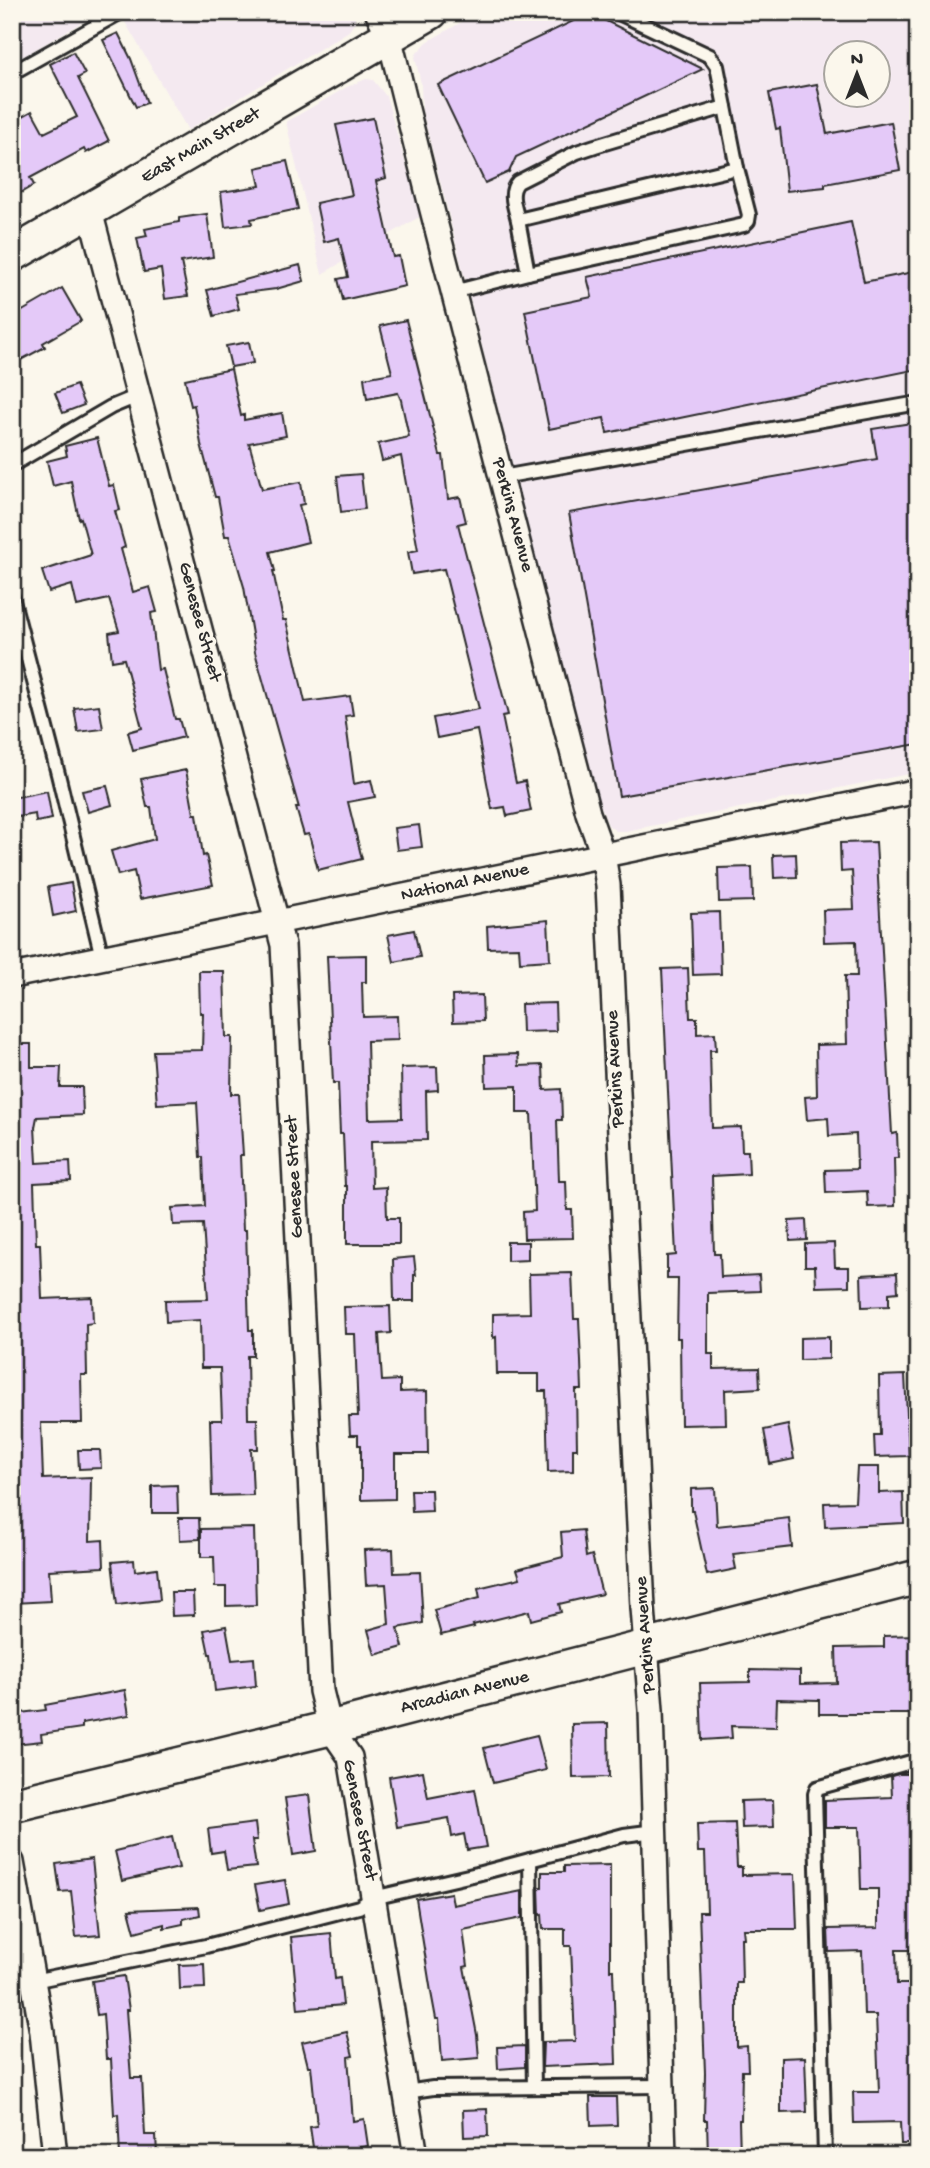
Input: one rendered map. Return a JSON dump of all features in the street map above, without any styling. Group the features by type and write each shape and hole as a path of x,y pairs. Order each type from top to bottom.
{"main road":[{"name":"East Main Street","path":"12,255 90,211 383,24 431,12"},
{"name":"Arcadian Avenue","path":"12,1805 918,1577"}],"street":[{"name":"Perkins Avenue","path":"383,24 588,813 603,855 608,884 643,1608 652,1710 664,2156"},
{"name":"Genesee Street","path":"90,211 278,922 284,958 321,1691 330,1727 350,1757 416,2156"},
{"name":"National Avenue","path":"12,976 918,791"},
{"path":"12,1862 48,2072 55,2156"}],"lane":[{"path":"12,73 121,12"},
{"path":"453,292 744,225 748,221 749,215 737,168 718,66 710,56 617,12"},
{"path":"528,273 512,193 518,182 578,152 725,107"},
{"path":"518,220 737,168"},
{"path":"12,465 111,407 140,395"},
{"path":"502,477 918,403"},
{"path":"12,597 102,957"},
{"path":"825,2156 815,1794 817,1788 827,1784 918,1760"},
{"path":"33,1981 219,1942 359,1907 373,1898 624,1835 655,1831"},
{"path":"530,1860 534,2087"},
{"path":"406,2092 433,2088 662,2086"}],"shaded area":[{"path":"23,12 69,12 91,17 12,63 12,19"},
{"path":"131,12 355,12 355,22 349,31 188,130 122,17"},
{"path":"479,12 918,12 918,772 626,831 616,831 608,825 595,790 422,110 421,84 415,57 427,42"},
{"path":"366,79 373,80 386,96 421,216 322,274 286,122"}],"building":[{"path":"590,13 703,69 516,157 509,172 485,183 438,85"},
{"path":"118,33 147,103 136,107 103,40"},
{"path":"73,52 85,74 78,78 109,141 86,153 84,149 30,178 34,185 12,198 12,122 32,111 44,133 77,117 50,64"},
{"path":"817,84 827,134 891,122 900,170 825,184 825,187 787,191 780,128 776,129 769,93"},
{"path":"373,118 386,178 376,181 393,257 399,256 405,286 343,300 338,279 348,277 339,238 324,242 316,203 352,195 336,125"},
{"path":"287,161 298,209 251,219 252,224 225,227 221,192 260,186 256,168"},
{"path":"207,214 213,257 181,262 188,296 165,299 161,269 144,272 137,238 147,236 145,229 179,222 179,218"},
{"path":"851,222 864,282 918,271 918,369 607,433 604,418 549,429 525,311 592,297 587,277"},
{"path":"300,265 304,281 276,289 235,294 239,309 214,316 207,290"},
{"path":"62,288 81,321 43,343 45,347 19,361 12,349 12,317"},
{"path":"406,320 440,455 443,455 448,499 460,497 466,522 458,524 508,715 502,716 516,783 525,781 531,811 507,816 505,807 492,809 477,730 437,738 433,718 479,709 444,569 412,574 408,552 418,550 401,456 382,461 378,444 409,437 401,400 398,393 367,399 364,378 392,373 380,326"},
{"path":"249,342 253,363 231,367 226,346"},
{"path":"231,369 244,420 282,413 286,436 249,443 262,489 301,482 304,504 299,505 308,542 270,552 283,620 286,620 305,702 350,696 353,715 345,716 354,784 371,780 375,797 348,802 362,859 318,870 309,834 304,835 296,808 299,808 255,652 244,587 229,536 225,536 218,497 215,497 194,405 191,406 185,379"},
{"path":"76,385 84,405 63,413 55,393"},
{"path":"918,422 918,744 619,796 569,513 877,459 872,429"},
{"path":"97,438 109,486 114,485 120,510 115,511 125,547 121,549 133,592 150,587 157,612 151,613 158,670 163,669 175,719 179,719 184,737 133,750 128,732 142,728 124,659 112,661 109,633 119,631 109,599 77,606 72,585 49,592 42,571 91,555 81,518 79,519 71,481 53,486 47,461 67,456 65,446"},
{"path":"361,474 365,509 341,512 337,476"},
{"path":"99,705 103,729 78,732 74,708"},
{"path":"186,770 194,814 197,814 203,856 206,855 213,885 140,899 134,871 118,875 111,851 155,839 151,807 147,807 141,779"},
{"path":"107,786 112,805 88,812 82,791"},
{"path":"47,791 52,819 36,822 35,814 12,818 12,798"},
{"path":"419,825 422,847 397,850 394,828"},
{"path":"876,842 892,1134 897,1133 898,1158 894,1158 895,1206 868,1207 867,1191 826,1193 825,1170 857,1169 856,1134 829,1136 828,1118 807,1120 805,1097 817,1096 816,1045 847,1044 845,976 857,976 856,941 824,942 823,910 854,909 852,871 841,872 840,843"},
{"path":"796,854 797,877 774,878 773,855"},
{"path":"752,867 753,901 719,902 718,868"},
{"path":"71,883 76,911 53,916 48,887"},
{"path":"719,912 721,974 693,975 691,913"},
{"path":"548,920 550,960 520,962 519,947 488,948 487,926"},
{"path":"414,930 420,957 394,962 388,935"},
{"path":"366,955 366,982 362,982 363,1017 397,1016 398,1040 367,1041 369,1119 402,1118 401,1068 437,1067 438,1090 426,1091 427,1140 371,1141 372,1188 386,1187 387,1218 399,1218 399,1244 347,1244 347,1186 343,1134 340,1134 338,1083 333,1083 327,956"},
{"path":"688,968 690,1018 697,1018 697,1034 715,1033 716,1050 710,1050 712,1128 741,1127 742,1151 748,1151 749,1174 712,1176 714,1254 720,1254 721,1277 759,1275 760,1291 708,1293 708,1354 713,1354 713,1369 759,1368 760,1388 725,1390 726,1424 681,1425 680,1338 677,1338 678,1279 667,1279 667,1256 676,1255 662,969"},
{"path":"199,971 224,971 226,1037 232,1037 231,1094 239,1094 243,1155 240,1155 243,1230 246,1230 249,1330 253,1330 253,1356 247,1356 248,1419 257,1419 258,1449 251,1449 253,1495 212,1496 210,1420 222,1420 220,1368 201,1368 200,1320 166,1322 165,1300 208,1299 203,1224 173,1225 172,1208 205,1206 197,1102 157,1104 153,1051 202,1050 203,1013 200,1013"},
{"path":"482,995 483,1021 453,1022 452,996"},
{"path":"555,1003 556,1031 522,1032 521,1004"},
{"path":"12,1044 31,1044 31,1067 61,1067 60,1087 82,1087 83,1115 37,1117 35,1127 37,1163 70,1161 71,1181 34,1183 36,1244 40,1244 42,1299 92,1297 93,1323 86,1324 87,1375 81,1375 82,1423 41,1423 43,1479 91,1477 90,1541 103,1540 104,1567 49,1570 51,1601 13,1603"},
{"path":"518,1054 519,1066 543,1065 544,1090 561,1089 562,1120 557,1120 559,1181 566,1181 567,1210 572,1210 573,1238 524,1239 523,1212 535,1211 531,1113 517,1113 517,1086 486,1087 485,1055"},
{"path":"806,1220 807,1240 790,1241 789,1221"},
{"path":"507,1242 528,1242 528,1260 507,1261"},
{"path":"834,1243 835,1267 849,1267 849,1286 816,1287 815,1266 805,1266 805,1244"},
{"path":"414,1257 414,1301 394,1301 393,1259"},
{"path":"572,1273 574,1319 579,1319 582,1390 576,1390 577,1449 573,1449 573,1471 548,1472 546,1391 539,1391 539,1374 497,1374 493,1314 530,1313 529,1274"},
{"path":"897,1273 898,1292 889,1293 889,1306 862,1307 861,1275"},
{"path":"390,1306 391,1333 379,1334 382,1381 400,1380 400,1392 427,1391 428,1454 395,1454 395,1499 361,1500 361,1445 358,1445 358,1435 350,1435 349,1416 358,1416 355,1334 345,1334 344,1307"},
{"path":"829,1337 829,1359 800,1360 800,1338"},
{"path":"905,1375 909,1456 875,1457 874,1435 880,1435 879,1376"},
{"path":"788,1425 794,1459 770,1464 764,1430"},
{"path":"78,1450 100,1450 101,1468 79,1469"},
{"path":"857,1467 879,1467 879,1493 903,1492 904,1523 825,1527 824,1503 855,1502"},
{"path":"177,1485 178,1513 152,1513 152,1486"},
{"path":"715,1488 717,1526 789,1518 792,1547 733,1554 736,1569 707,1575 691,1511 691,1489"},
{"path":"411,1490 431,1490 432,1511 412,1512"},
{"path":"179,1518 199,1518 200,1539 180,1540"},
{"path":"254,1528 256,1605 226,1606 226,1587 215,1587 214,1557 201,1557 201,1529"},
{"path":"583,1530 586,1557 592,1555 602,1594 559,1604 561,1612 531,1620 529,1611 441,1635 434,1610 480,1598 478,1588 520,1578 517,1569 563,1557 561,1532"},
{"path":"393,1549 394,1573 420,1572 423,1623 398,1628 403,1647 375,1655 368,1630 389,1624 386,1584 366,1585 364,1550"},
{"path":"134,1560 135,1571 157,1568 160,1600 117,1605 112,1562"},
{"path":"171,1592 193,1592 194,1615 172,1616"},
{"path":"226,1626 232,1660 254,1658 256,1686 215,1691 211,1654 204,1630"},
{"path":"918,1635 917,1714 819,1714 819,1700 777,1699 776,1727 731,1726 732,1738 702,1740 700,1683 750,1682 750,1670 800,1671 800,1684 837,1683 836,1648 884,1647 884,1636"},
{"path":"125,1690 129,1715 82,1723 82,1728 41,1734 42,1741 14,1744 12,1714 46,1710 45,1705"},
{"path":"608,1723 609,1777 573,1778 572,1724"},
{"path":"537,1735 546,1770 493,1783 484,1748"},
{"path":"423,1771 428,1798 475,1789 486,1847 467,1850 464,1834 452,1837 449,1818 397,1827 389,1777"},
{"path":"918,1774 918,1950 896,1950 897,1984 918,1984 918,2144 901,2144 900,2122 854,2123 853,2092 879,2092 876,2015 864,2015 862,1951 829,1952 828,1929 878,1928 878,1889 861,1889 859,1827 825,1827 825,1800 892,1797 891,1776"},
{"path":"309,1795 316,1851 293,1855 285,1798"},
{"path":"773,1800 774,1827 742,1828 741,1801"},
{"path":"255,1823 257,1840 252,1840 256,1867 227,1870 224,1851 211,1853 208,1829"},
{"path":"735,1823 737,1867 742,1867 742,1875 795,1874 797,1929 743,1929 742,1983 737,1983 737,2047 747,2046 748,2071 742,2071 740,2156 708,2156 707,2120 704,2120 705,2073 699,1912 707,1912 705,1852 698,1852 697,1824"},
{"path":"172,1837 179,1868 122,1881 115,1851"},
{"path":"92,1859 100,1935 76,1937 71,1891 60,1892 56,1864"},
{"path":"610,1865 610,1970 613,1970 616,2064 542,2067 543,2042 575,2041 571,1946 565,1946 565,1929 543,1929 539,1887 542,1887 542,1872 564,1872 564,1866"},
{"path":"285,1880 289,1904 260,1910 255,1885"},
{"path":"522,1891 522,1918 463,1930 468,1966 464,1967 479,2058 442,2061 439,2019 436,2019 416,1899 451,1893 453,1905"},
{"path":"199,1907 200,1915 183,1919 183,1924 164,1928 164,1924 135,1932 129,1910"},
{"path":"331,1933 335,1979 340,1978 343,2005 298,2009 291,1937"},
{"path":"204,1964 205,1988 180,1989 179,1965"},
{"path":"124,1976 129,2010 126,2010 131,2078 142,2078 145,2135 156,2135 157,2154 120,2156 118,2114 114,2115 111,2059 106,2059 103,2014 97,2015 92,1981"},
{"path":"347,2032 353,2056 348,2057 353,2121 364,2119 368,2146 314,2154 310,2127 317,2126 311,2066 308,2066 302,2042"},
{"path":"525,2046 525,2067 498,2069 497,2047"},
{"path":"805,2057 807,2112 781,2113 781,2058"},
{"path":"590,2097 616,2097 617,2125 591,2126"},
{"path":"487,2109 488,2136 464,2137 463,2110"}]}
